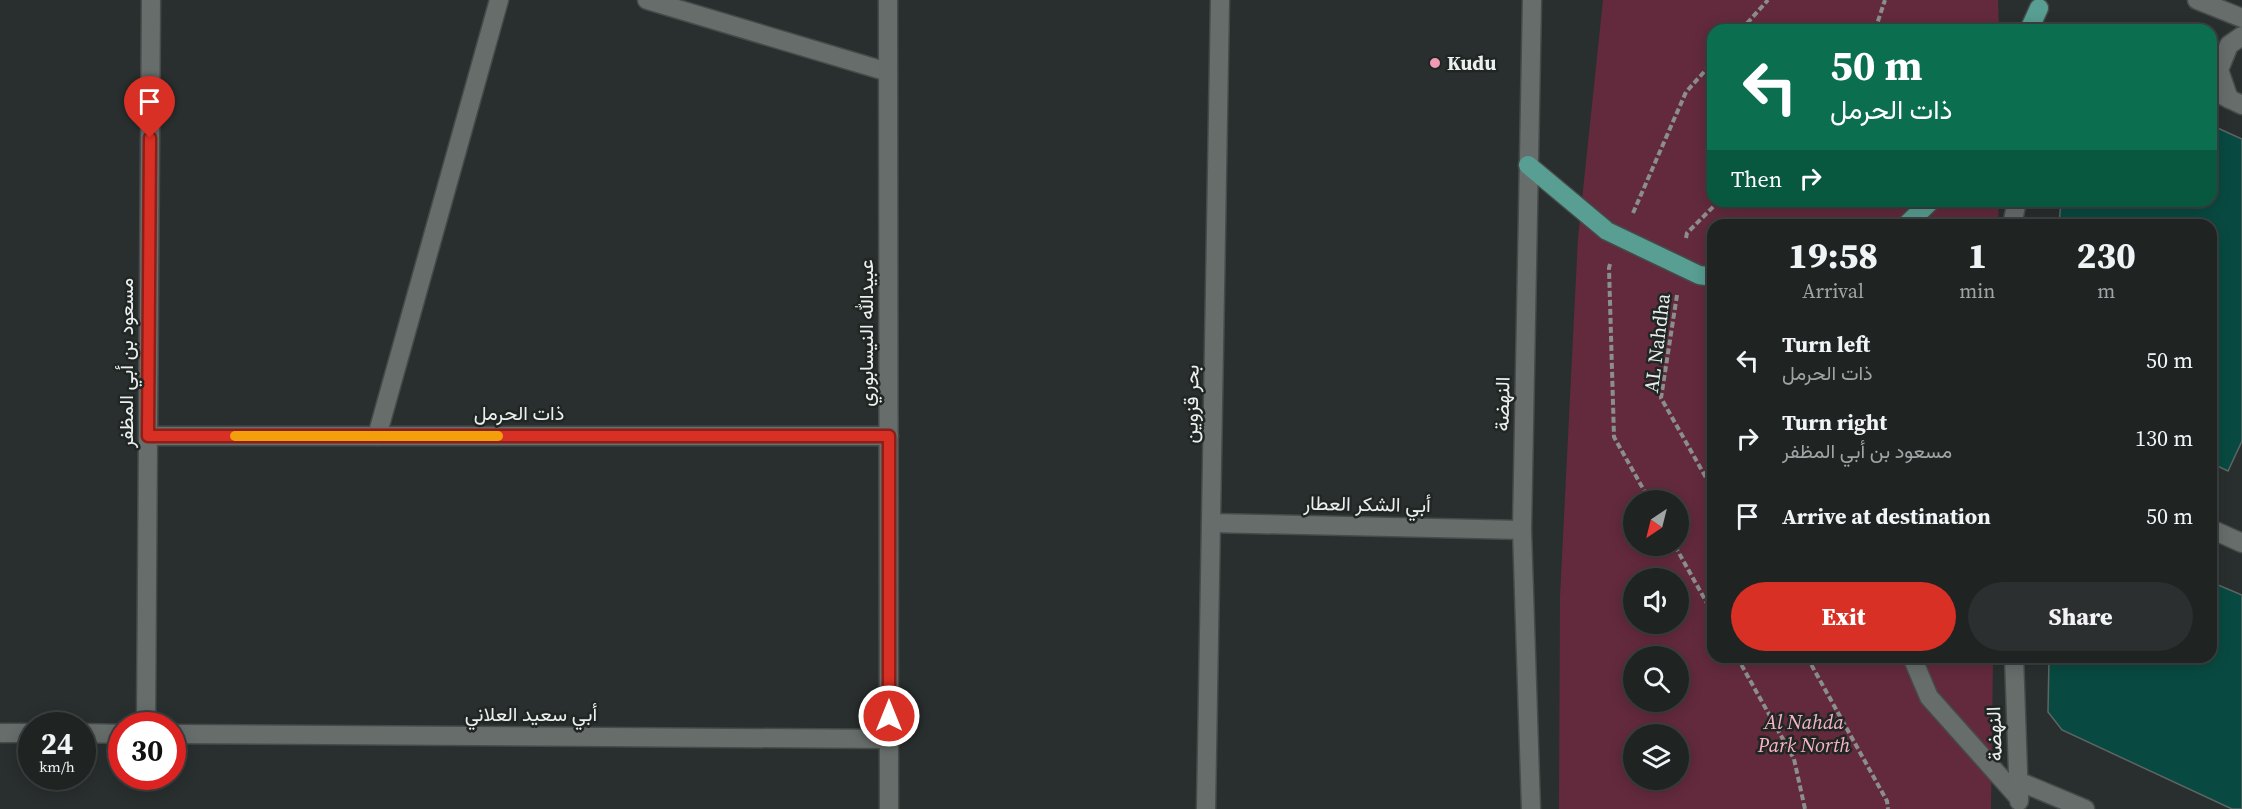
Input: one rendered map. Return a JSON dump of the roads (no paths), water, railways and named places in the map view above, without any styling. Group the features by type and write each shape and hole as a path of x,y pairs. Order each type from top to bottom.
{"main road":[{"path":"2031,24 2039,4"},
{"path":"1528,165 1607,231 1707,277"},
{"path":"1912,219 1925,207"}],"street":[{"name":"مسعود بن أبي المظفر","path":"146,712 151,0"},
{"path":"377,436 499,0"},
{"path":"647,0 888,72"},
{"name":"عبيدالله النيسابوري","path":"888,0 889,809"},
{"name":"بحر قزوين","path":"1206,809 1220,0"},
{"name":"النهضة","path":"1531,809 1522,530 1532,0"},
{"path":"2197,0 2242,18"},
{"path":"2039,4 2041,24"},
{"path":"2235,102 2219,70 2229,45 2242,36"},
{"path":"2217,93 2235,102"},
{"name":"ذات الحرمل","path":"148,436 889,436"},
{"name":"أبي الشكر العطار","path":"1211,523 1522,530"},
{"path":"2217,532 2242,543"},
{"path":"1915,663 1929,697 2019,796 2085,809"},
{"name":"النهضة","path":"2014,663 2019,796"},
{"path":"0,733 18,733"},
{"name":"أبي سعيد العلاني","path":"186,734 889,740"}],"place":[{"name":"Kudu","path":"1435,63"}],"park label":[{"name":"Al Nahda Park North","path":"1804,734"}]}
